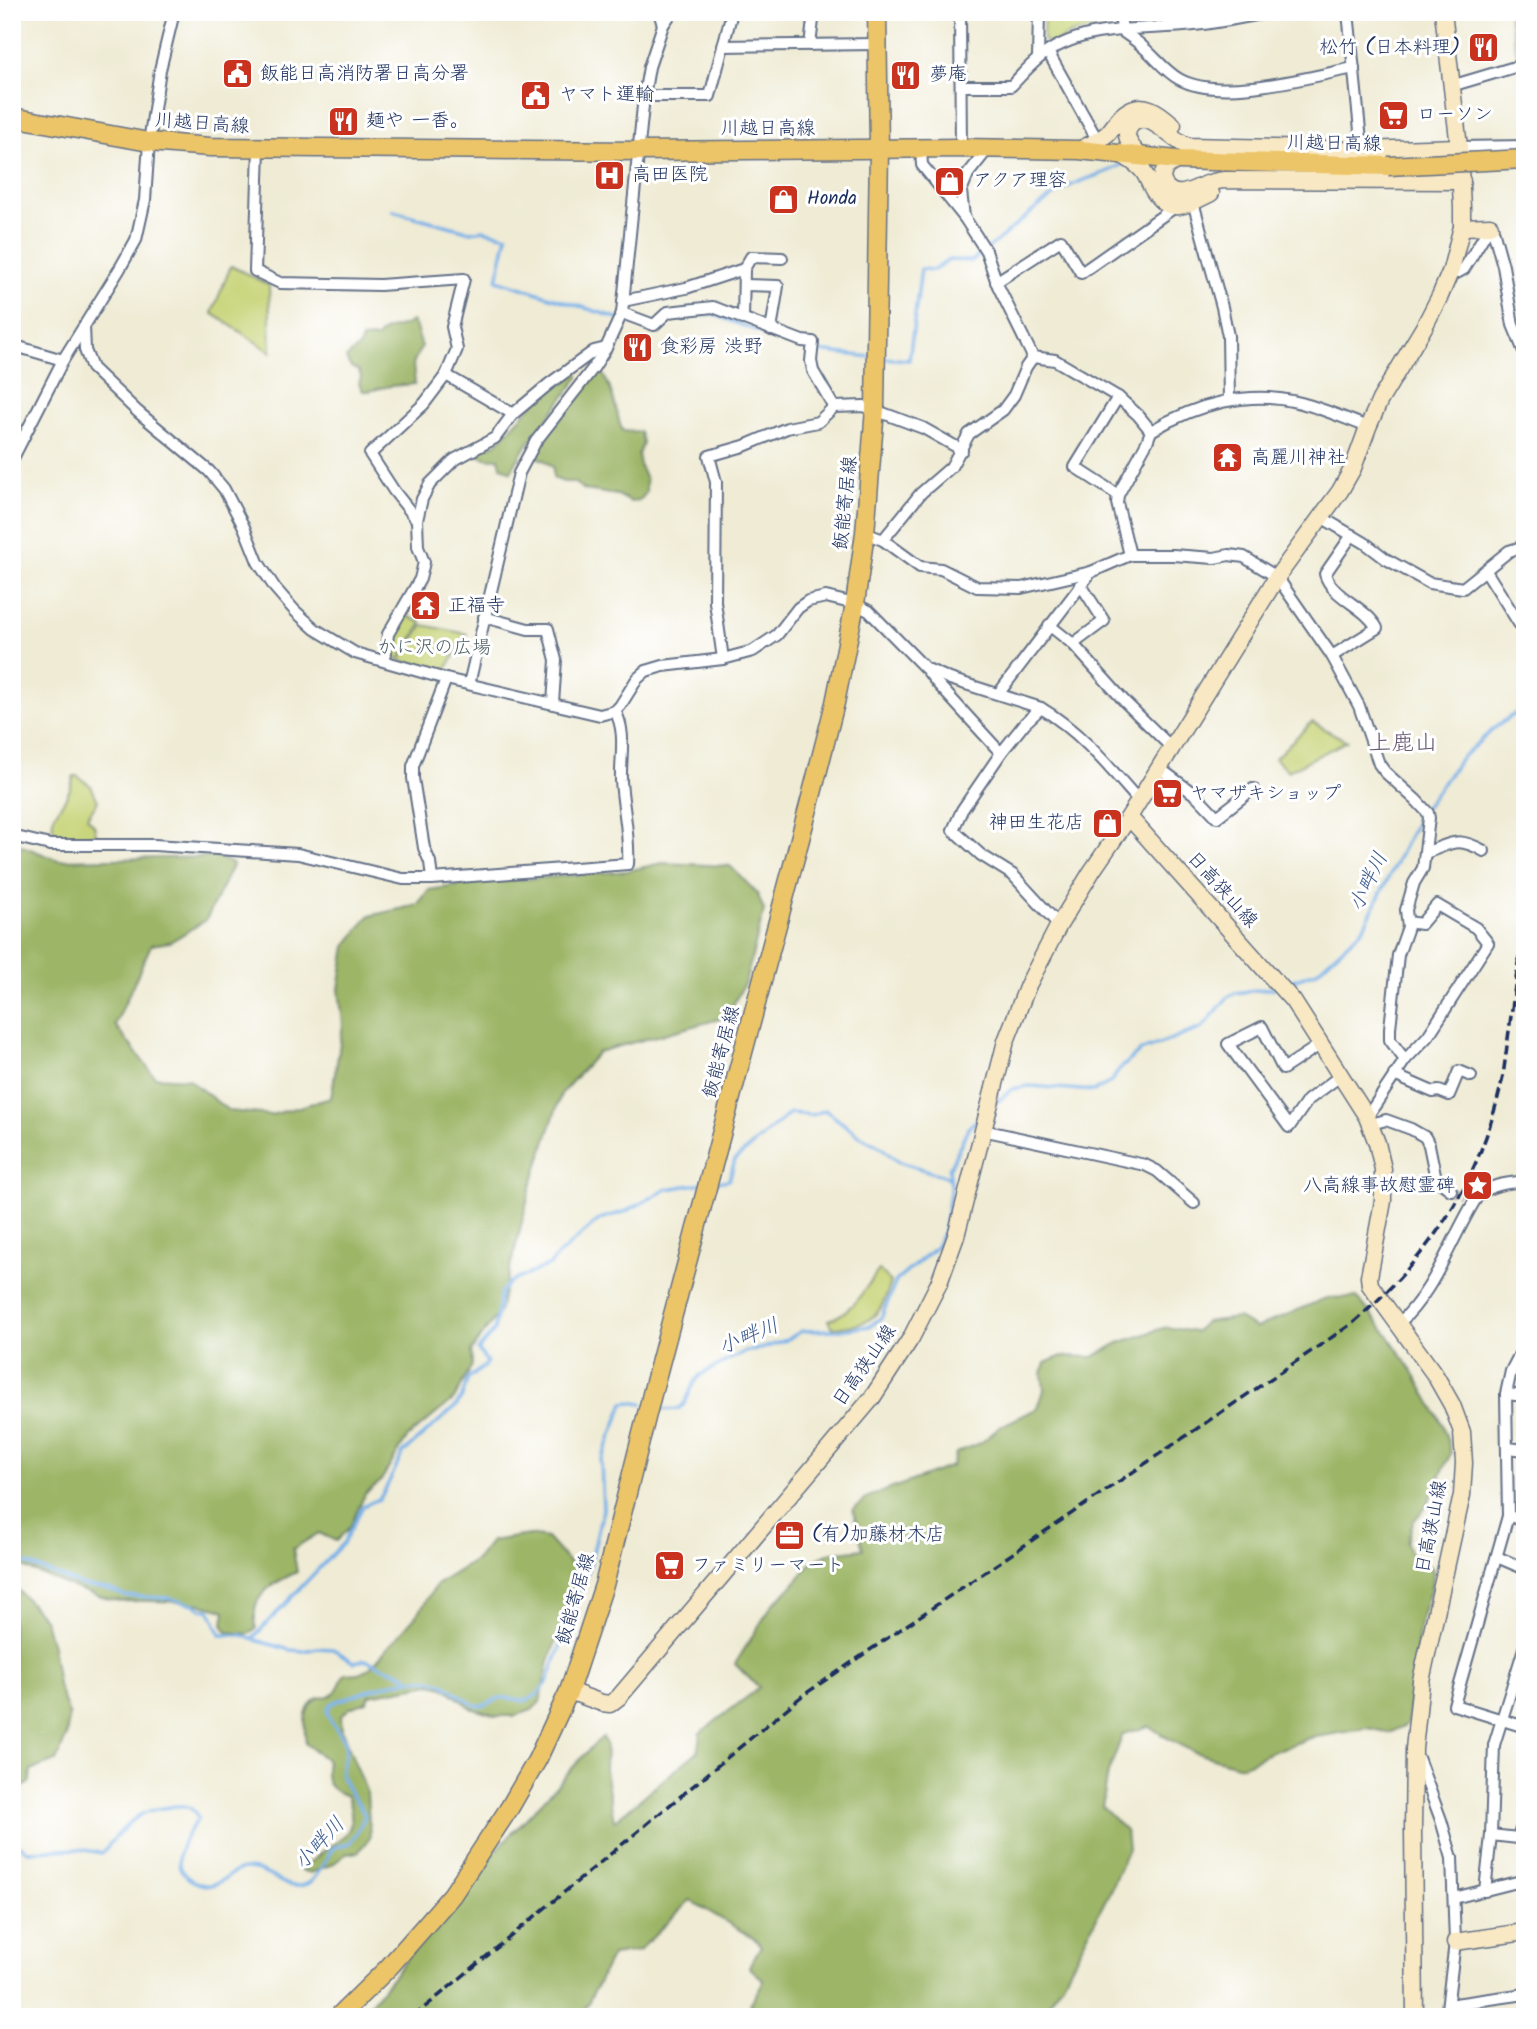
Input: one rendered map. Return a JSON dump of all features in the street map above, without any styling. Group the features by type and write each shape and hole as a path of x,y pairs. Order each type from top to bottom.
{"main road":[{"name":"飯能寄居線","path":"338,2017 389,1967 452,1895 510,1807 537,1760 569,1691 604,1585 835,703 855,604 865,533 875,409 879,149 877,12"},
{"path":"1129,817 1277,577 1340,491 1353,468 1380,400 1424,327 1451,270 1462,227 1462,176 1443,12"},
{"path":"1079,150 1109,132 1124,113 1143,107 1152,109 1176,129 1193,137 1280,149"},
{"name":"川越日高線","path":"12,117 149,142 259,149 961,148 1079,150 1177,160 1388,166 1525,159"},
{"path":"1142,156 1131,147 1126,136 1133,123 1140,119 1156,124 1175,140 1188,146 1362,150 1459,147"},
{"path":"1122,154 1142,169 1159,199 1175,207 1184,206 1246,180"},
{"path":"1177,160 1166,167 1162,178 1164,184 1174,193 1183,194 1208,183 1223,180 1462,176"},
{"path":"1462,227 1490,226"},
{"name":"日高狭山線","path":"569,1691 610,1704 619,1697 872,1398 911,1338 939,1283 956,1236 1006,1041 1028,985 1059,925 1129,817 1293,1001 1369,1121 1382,1169 1383,1201 1368,1277 1370,1285 1435,1375 1452,1405 1462,1432 1462,1494 1421,1681 1414,1749 1415,2017"},
{"path":"1455,1942 1525,1932"}],"street":[{"path":"12,460 63,359 136,240 145,200 149,142 160,70 174,12"},
{"path":"659,12 663,26"},
{"path":"469,684 524,460 594,367 622,313 644,96 649,66 663,26 672,12"},
{"path":"644,96 710,96 732,12"},
{"path":"810,45 814,12"},
{"path":"960,12 961,148"},
{"path":"1039,12 1043,55 1098,141"},
{"path":"1120,12 1122,31 1177,78 1199,87 1227,90 1354,68"},
{"path":"961,86 1011,86 1043,55 1075,38 1106,30 1195,25 1240,15 1274,12"},
{"path":"1348,12 1362,150"},
{"path":"723,46 877,44"},
{"path":"1451,86 1525,64"},
{"path":"1459,147 1525,146"},
{"path":"259,149 255,271 280,283 380,285 464,279 452,327 457,349 446,375 424,404 370,454 417,520"},
{"path":"921,149 922,165 964,217 986,251 1010,314 1033,357"},
{"path":"964,217 961,191 968,174 988,149"},
{"path":"1462,176 1525,167"},
{"path":"1193,202 1223,307 1228,336 1229,400"},
{"path":"996,282 1061,240 1081,273 1175,207"},
{"path":"1451,270 1457,273 1464,269 1492,226 1503,266 1513,325 1525,354"},
{"path":"743,319 744,269 751,257 782,258"},
{"path":"623,300 686,288 744,269"},
{"path":"744,285 778,286 771,330"},
{"path":"622,313 654,325 668,312 713,307 802,341 812,348 813,371 834,407"},
{"path":"84,326 85,350 92,368 138,412 195,458 224,489 258,562 275,588 295,611 315,629 355,653 446,679 600,715 615,711 637,679 646,671 663,666 723,659 753,651 777,635 798,608 808,600 827,597 855,604 869,611 925,668 1001,753"},
{"path":"12,345 63,359"},
{"path":"385,660 388,634 421,579 424,562 418,547 417,520 422,499 430,484 454,460 495,438 513,414 549,384 594,351 606,348"},
{"path":"1033,357 1055,360 1118,397 1151,431"},
{"path":"883,540 921,493 951,467 969,433 1003,410 1014,395 1033,357"},
{"path":"446,375 513,414"},
{"path":"1118,397 1075,467 1118,495"},
{"path":"1130,555 1117,503 1118,495 1151,431 1172,418 1229,400 1268,397 1302,403 1368,427"},
{"path":"723,659 715,602 716,482 709,456 744,446 787,428 818,422 834,407 864,406 923,428 961,450"},
{"path":"1321,517 1429,583 1463,588 1510,551 1525,546"},
{"path":"865,533 883,540 920,568 941,569 977,587 1021,588 1091,572 1130,555 1214,558 1244,556 1277,577 1332,656 1359,706 1379,764 1424,809 1429,818 1423,868 1414,883 1406,910 1408,927 1398,955 1390,1028 1390,1040 1405,1060"},
{"path":"1332,656 1377,628 1372,620 1328,584 1325,574 1352,535"},
{"path":"1486,571 1525,633"},
{"path":"999,693 1091,572"},
{"path":"1073,644 1104,621 1081,585"},
{"path":"484,617 528,629 548,629 556,660 553,703"},
{"path":"1049,625 1073,644 1126,703 1172,748"},
{"path":"925,668 950,679 1041,708 1055,716 1097,754 1139,801"},
{"path":"432,879 430,862 424,848 413,766 446,679"},
{"path":"1041,708 1001,753 962,810 954,830 981,855 1013,875 1059,925"},
{"path":"12,836 50,845 154,845 298,854 403,879 628,864 629,849 621,780 622,733 615,711"},
{"path":"1159,768 1197,796 1217,817 1253,789"},
{"path":"1424,853 1459,841 1469,842 1484,850"},
{"path":"1369,1121 1394,1074 1427,1036 1488,943 1476,929 1437,905 1421,924 1408,922"},
{"path":"1321,1044 1283,1069 1262,1027 1228,1044 1289,1127 1308,1100 1340,1076"},
{"path":"1394,1074 1433,1092 1449,1095 1459,1071 1471,1076"},
{"path":"1369,1121 1386,1120 1425,1137 1436,1179 1451,1190"},
{"path":"983,1125 1145,1165 1157,1171 1194,1203"},
{"path":"1398,1324 1411,1313 1428,1286 1470,1200 1495,1185 1525,1181"},
{"path":"1525,1345 1511,1371 1506,1394 1508,1516 1454,1705 1525,1727"},
{"path":"1506,1394 1525,1396"},
{"path":"1508,1448 1525,1450"},
{"path":"1508,1516 1525,1520"},
{"path":"1496,1557 1525,1569"},
{"path":"1485,1891 1491,1835 1494,1745 1525,1644"},
{"path":"1414,1749 1452,1858 1455,1942 1447,2011 1525,1993"},
{"path":"1491,1835 1518,1838 1525,1817"},
{"path":"1454,1898 1525,1880"}],"green space":[{"path":"1044,12 1114,12 1114,20 1110,26 1071,34 1051,45 1043,40"},
{"path":"1508,12 1525,12 1525,60 1519,62"},
{"path":"231,266 269,285 271,352 212,313"},
{"path":"412,321 422,346 413,364 415,384 363,391 359,384 361,376 358,370 350,366 346,358 359,347 362,339 377,338 389,329"},
{"path":"577,370 579,377 522,452 511,472 501,466 499,458 479,456 479,449 496,444 533,404"},
{"path":"601,370 612,393 623,431 640,432 643,444 638,454 646,480 646,493 640,500 631,502 618,495 585,490 573,482 553,478 553,467 536,457 544,436 569,408 587,382"},
{"path":"405,615 422,623 399,660 391,657 392,636"},
{"name":"かに沢の広場","path":"423,625 467,634 444,673 400,660"},
{"path":"1312,722 1347,741 1288,771 1275,758"},
{"path":"74,776 91,786 98,801 87,817 94,825 96,834 55,837 54,816 68,794"},
{"path":"12,842 58,860 218,857 233,864 206,920 170,942 151,945 115,1025 155,1077 188,1079 229,1111 271,1115 331,1098 343,1025 339,989 346,946 369,916 417,905 429,890 475,883 627,871 662,863 730,866 757,893 764,910 746,980 727,1017 598,1052 561,1094 531,1187 499,1312 471,1351 472,1365 454,1399 407,1438 380,1482 365,1494 350,1527 336,1541 319,1533 293,1549 297,1572 273,1585 259,1599 255,1608 256,1629 249,1634 227,1632 223,1624 225,1611 206,1605 113,1600 12,1563"},
{"path":"879,1270 891,1282 878,1312 865,1322 833,1328 828,1320 851,1307"},
{"path":"1357,1297 1386,1332 1415,1375 1443,1425 1451,1453 1427,1505 1413,1522 1407,1543 1414,1562 1426,1564 1433,1569 1433,1580 1420,1623 1407,1724 1390,1733 1368,1728 1310,1738 1242,1766 1193,1751 1149,1726 1123,1734 1108,1773 1102,1807 1126,1831 1128,1849 1109,1893 1063,1983 1039,2017 845,2017 747,2010 764,1980 749,1967 761,1946 756,1940 690,1900 639,1951 612,1955 581,2017 359,2017 494,1852 603,1737 606,1745 605,1770 614,1821 698,1751 700,1733 759,1688 735,1664 772,1605 813,1561 830,1553 863,1549 853,1510 868,1497 952,1466 956,1453 982,1442 1001,1426 1038,1408 1044,1390 1042,1374 1045,1363 1062,1356 1093,1357 1119,1343 1166,1327 1195,1332 1205,1322 1238,1318 1256,1328 1326,1298"},
{"path":"529,1535 547,1538 576,1570 575,1586 549,1661 540,1702 532,1710 515,1716 496,1716 471,1708 444,1687 431,1684 370,1695 367,1702 350,1708 341,1716 342,1731 367,1793 370,1837 358,1852 346,1854 333,1864 311,1873 301,1870 342,1838 351,1821 347,1796 331,1787 326,1779 327,1760 306,1744 305,1725 309,1707 318,1698 334,1693 345,1674 359,1673 370,1668 420,1611 436,1585 477,1559 491,1541"},
{"path":"12,1587 20,1592 45,1620 58,1685 69,1715 66,1738 56,1761 31,1770 30,1782 12,1796"}],"waterway":[{"path":"882,358 909,360 921,269 934,270 949,260 972,261 1054,196 1121,165"},
{"path":"393,211 471,232 483,230 507,236 497,280 636,324"},
{"path":"650,329 657,331 670,318 713,314 797,346 871,357"},
{"name":"小畔川","path":"1284,983 1316,972 1363,929 1420,814 1461,758 1497,726 1525,707"},
{"name":"小畔川","path":"997,1102 1012,1089 1030,1086 1094,1091 1111,1082 1119,1070 1140,1051 1202,1028 1228,997 1235,993 1274,988"},
{"path":"715,1182 729,1180 735,1160 790,1113 813,1115 825,1110 897,1161 950,1178"},
{"name":"小畔川","path":"653,1407 681,1407 700,1375 744,1352 764,1348 802,1331 870,1326 881,1318 896,1281 935,1248 944,1232 951,1186 949,1169 968,1128 981,1116"},
{"path":"12,1558 84,1586 108,1589 126,1596 168,1598 209,1609 221,1635 242,1635 252,1639 344,1542 363,1506 379,1499 403,1453 456,1406 468,1378 487,1362 478,1350 494,1331 501,1292 510,1282 550,1265 600,1219 627,1211 667,1189 704,1183"},
{"name":"小畔川","path":"12,1848 19,1845 28,1851 79,1849 102,1853 123,1829 140,1815 162,1808 183,1806 192,1809 198,1819 187,1834 179,1861 186,1876 195,1882 211,1885 235,1872 247,1869 262,1872 287,1885 301,1886 312,1881 333,1848 349,1843 365,1816 342,1778 346,1745 331,1721 328,1709 340,1700 378,1687 419,1679 444,1684 467,1701 480,1706 500,1698 527,1701 538,1694 547,1683 590,1565 603,1509 601,1462 624,1403 642,1404"},
{"path":"252,1639 290,1650 333,1649 354,1662 365,1660 407,1676 408,1680"}],"tunnel":[{"path":"1451,1190 1466,1198"}],"railway":[{"path":"413,2017 802,1696 1353,1323 1382,1297 1430,1242 1450,1212 1482,1149 1503,1076 1525,911"}],"place":[{"name":"松竹 (日本料理)","path":"1483,48"},
{"name":"飯能日高消防署日高分署","path":"237,74"},
{"name":"夢庵","path":"906,75"},
{"name":"ヤマト運輸","path":"536,95"},
{"name":"ローソン","path":"1394,115"},
{"name":"麺や 一香。","path":"343,121"},
{"name":"高田医院","path":"609,175"},
{"name":"アクア理容","path":"950,181"},
{"name":"Honda","path":"784,199"},
{"name":"食彩房 渋野","path":"637,347"},
{"name":"高麗川神社","path":"1228,458"},
{"name":"正福寺","path":"425,606"},
{"name":"ヤマザキショップ","path":"1167,794"},
{"name":"神田生花店","path":"1107,823"},
{"name":"八高線事故慰霊碑","path":"1478,1186"},
{"name":"(有)加藤材木店","path":"789,1535"},
{"name":"ファミリーマート","path":"669,1566"}],"district":[{"name":"上鹿山","path":"1403,744"}]}
